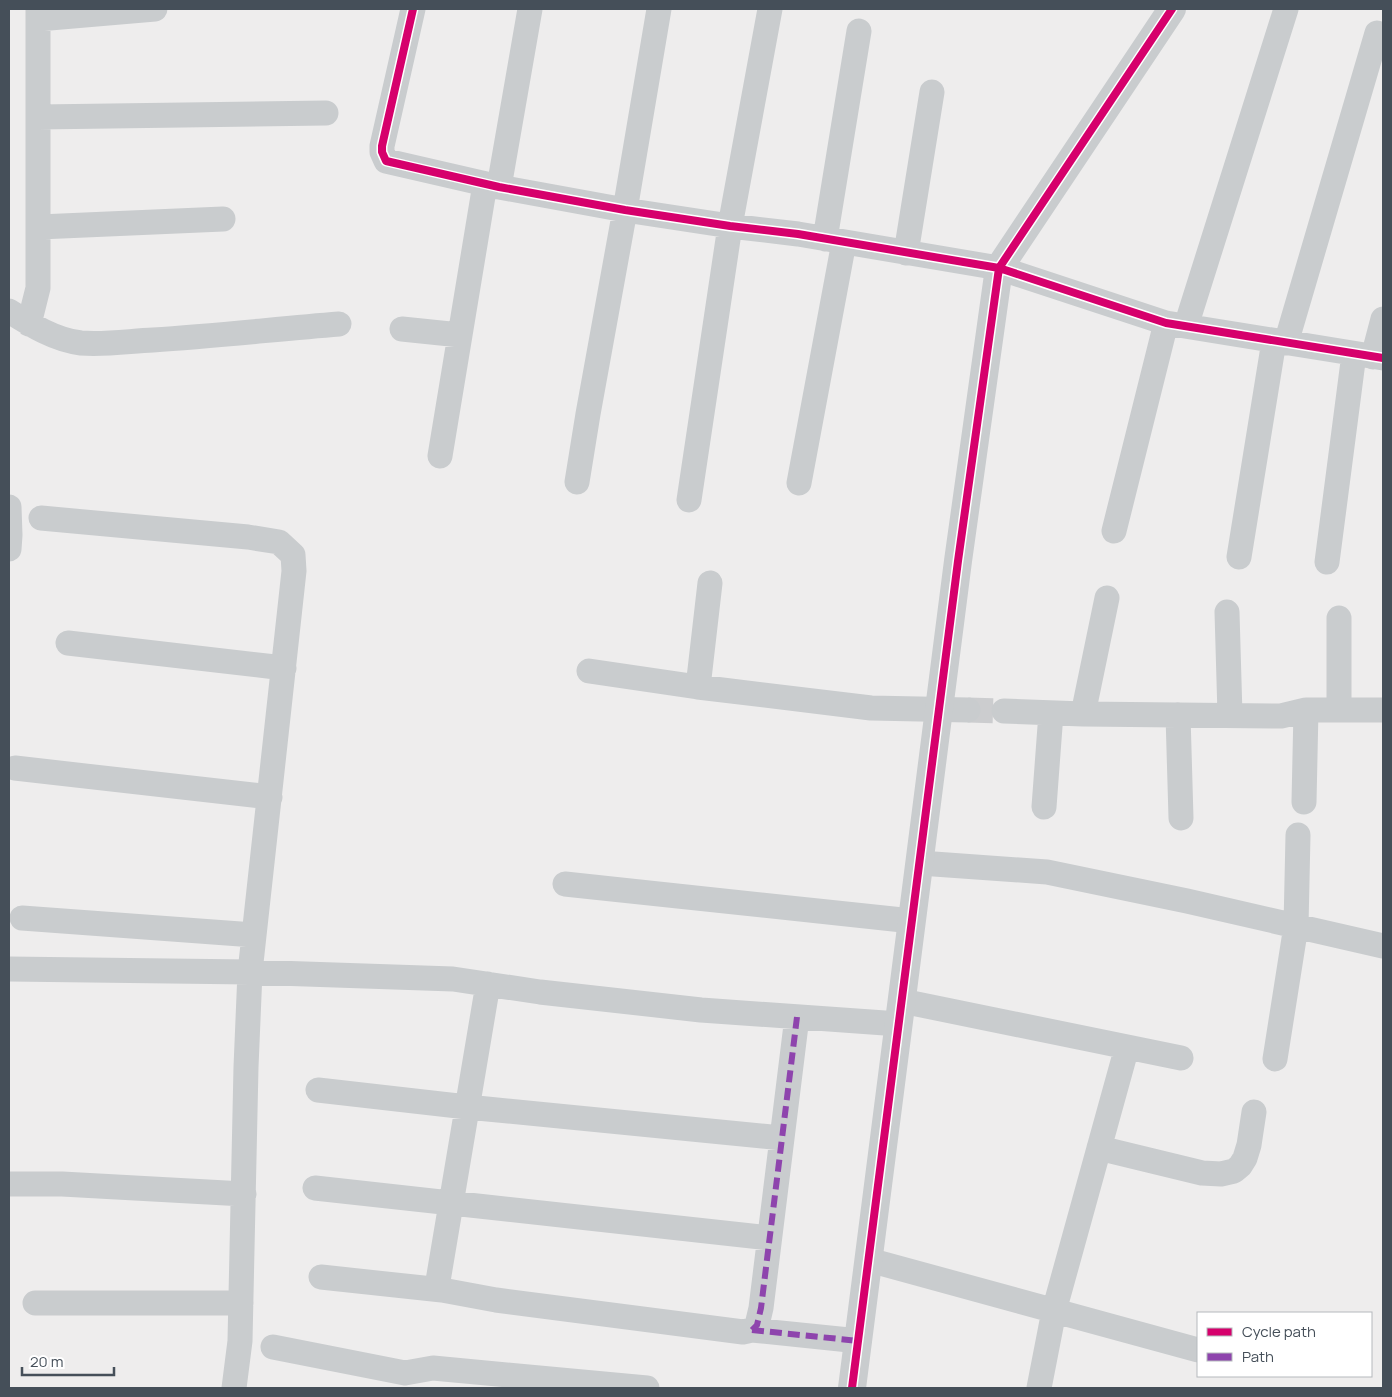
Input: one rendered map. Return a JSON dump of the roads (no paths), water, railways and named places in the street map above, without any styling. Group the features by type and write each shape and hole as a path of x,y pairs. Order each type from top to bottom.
{"street":[{"path":"30,324 38,288 38,14 155,9"},
{"path":"413,9 382,146 386,161 492,186 625,210 834,240 999,268 1176,325 1370,356"},
{"path":"440,456 460,335 530,9"},
{"path":"577,482 659,9"},
{"path":"689,500 730,226 770,9"},
{"path":"852,1388 966,506 999,268 1172,9"},
{"path":"1114,531 1176,325 1286,9"},
{"path":"799,483 834,240 859,31"},
{"path":"1239,557 1280,342 1377,33"},
{"path":"906,252 932,92"},
{"path":"38,117 326,113"},
{"path":"39,227 222,220"},
{"path":"9,311 30,324 63,339 81,343 186,338 339,324"},
{"path":"1327,562 1370,356 1383,319"},
{"path":"402,329 460,335"},
{"path":"9,507 9,548"},
{"path":"40,518 248,537 279,542 293,555 294,571 284,668 250,972 240,1341 234,1388"},
{"path":"698,687 710,583"},
{"path":"1083,714 1107,598"},
{"path":"1227,612 1230,715"},
{"path":"1339,618 1339,710"},
{"path":"68,643 284,668"},
{"path":"589,671 698,687 871,708 968,710"},
{"path":"1304,802 1306,710"},
{"path":"1004,711 1083,714 1281,716 1306,710 1383,710"},
{"path":"1044,807 1051,713"},
{"path":"1178,715 1181,818"},
{"path":"15,768 270,797"},
{"path":"1275,1059 1296,926 1298,835"},
{"path":"920,863 1047,872 1383,946"},
{"path":"565,884 912,921"},
{"path":"22,918 254,935"},
{"path":"9,968 250,972 453,979 540,992 692,1009 797,1017 901,1012 1127,1047 1181,1058"},
{"path":"442,1290 438,1281 488,984"},
{"path":"752,1330 757,1325 761,1308 797,1017"},
{"path":"1039,1388 1054,1311 1127,1047"},
{"path":"318,1090 467,1107 782,1138"},
{"path":"1099,1148 1202,1173 1221,1174 1234,1171 1245,1158 1254,1112"},
{"path":"9,1184 62,1184 244,1194"},
{"path":"315,1188 769,1238"},
{"path":"869,1260 1197,1350"},
{"path":"321,1277 442,1290 496,1300 743,1332 752,1330 859,1341"},
{"path":"35,1303 241,1303"},
{"path":"273,1348 405,1380 433,1368 646,1388"}],"tunnel":[{"path":"968,710 1004,711"}]}
